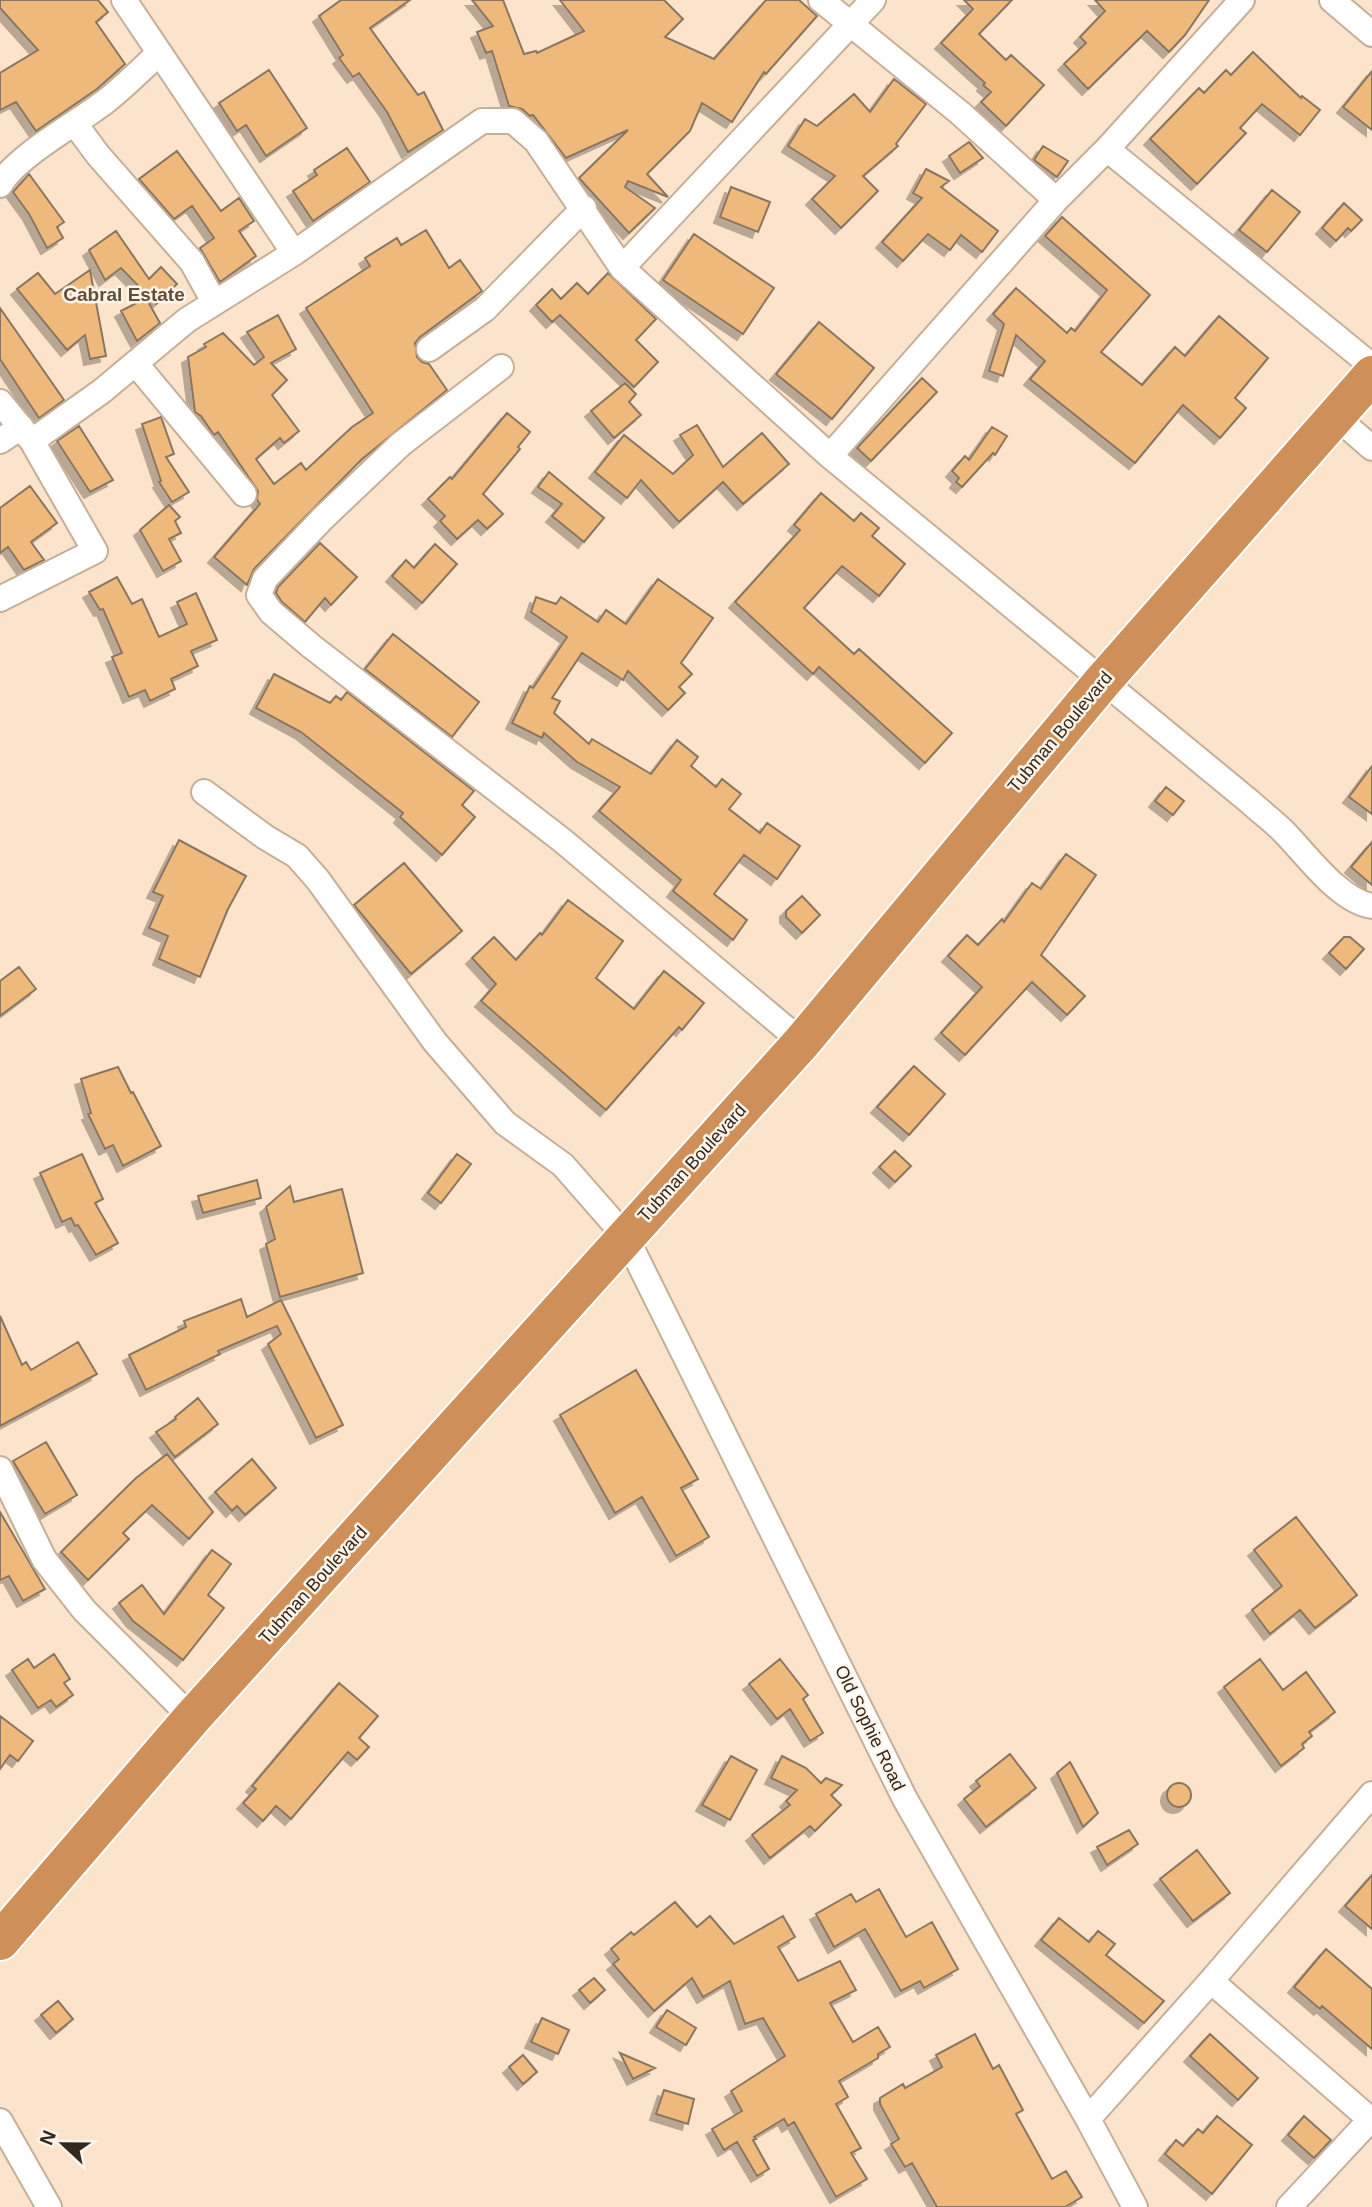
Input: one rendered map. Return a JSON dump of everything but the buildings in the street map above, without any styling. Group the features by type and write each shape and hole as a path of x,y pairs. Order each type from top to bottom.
{"highway":[{"name":"Tubman Boulevard","path":"0,1941 192,1718 802,1042 1102,681 1372,374"}],"street":[{"path":"124,0 294,253"},
{"path":"821,0 960,113 1056,200"},
{"path":"622,268 873,0"},
{"path":"830,456 1056,200 1107,149 1242,0"},
{"path":"1332,0 1372,34"},
{"path":"0,185 6,174 22,160 106,101 159,53"},
{"path":"0,441 26,434 102,391 187,320 294,253 482,121 513,121 536,141 584,208 622,268 830,456 1258,809 1344,892 1372,906"},
{"path":"75,124 98,155 192,262 214,302"},
{"path":"1107,149 1372,366"},
{"path":"429,349 485,309 584,208"},
{"path":"136,364 244,494"},
{"path":"501,367 401,444 323,517 265,579 258,595 271,612 311,646 563,841 802,1042"},
{"path":"0,402 26,434 95,551 0,599"},
{"path":"1335,416 1372,448"},
{"name":"Old Sophie Road","path":"204,792 265,837 297,856 318,880 435,1042 505,1123 563,1165 626,1237 905,1799 1134,2207"},
{"path":"0,1469 44,1559 84,1611 192,1718"},
{"path":"1087,2119 1211,1981 1372,1794"},
{"path":"1211,1981 1372,2120 1289,2207"},
{"path":"0,2121 49,2207"}],"district":[{"name":"Cabral Estate","path":"124,294"}]}
